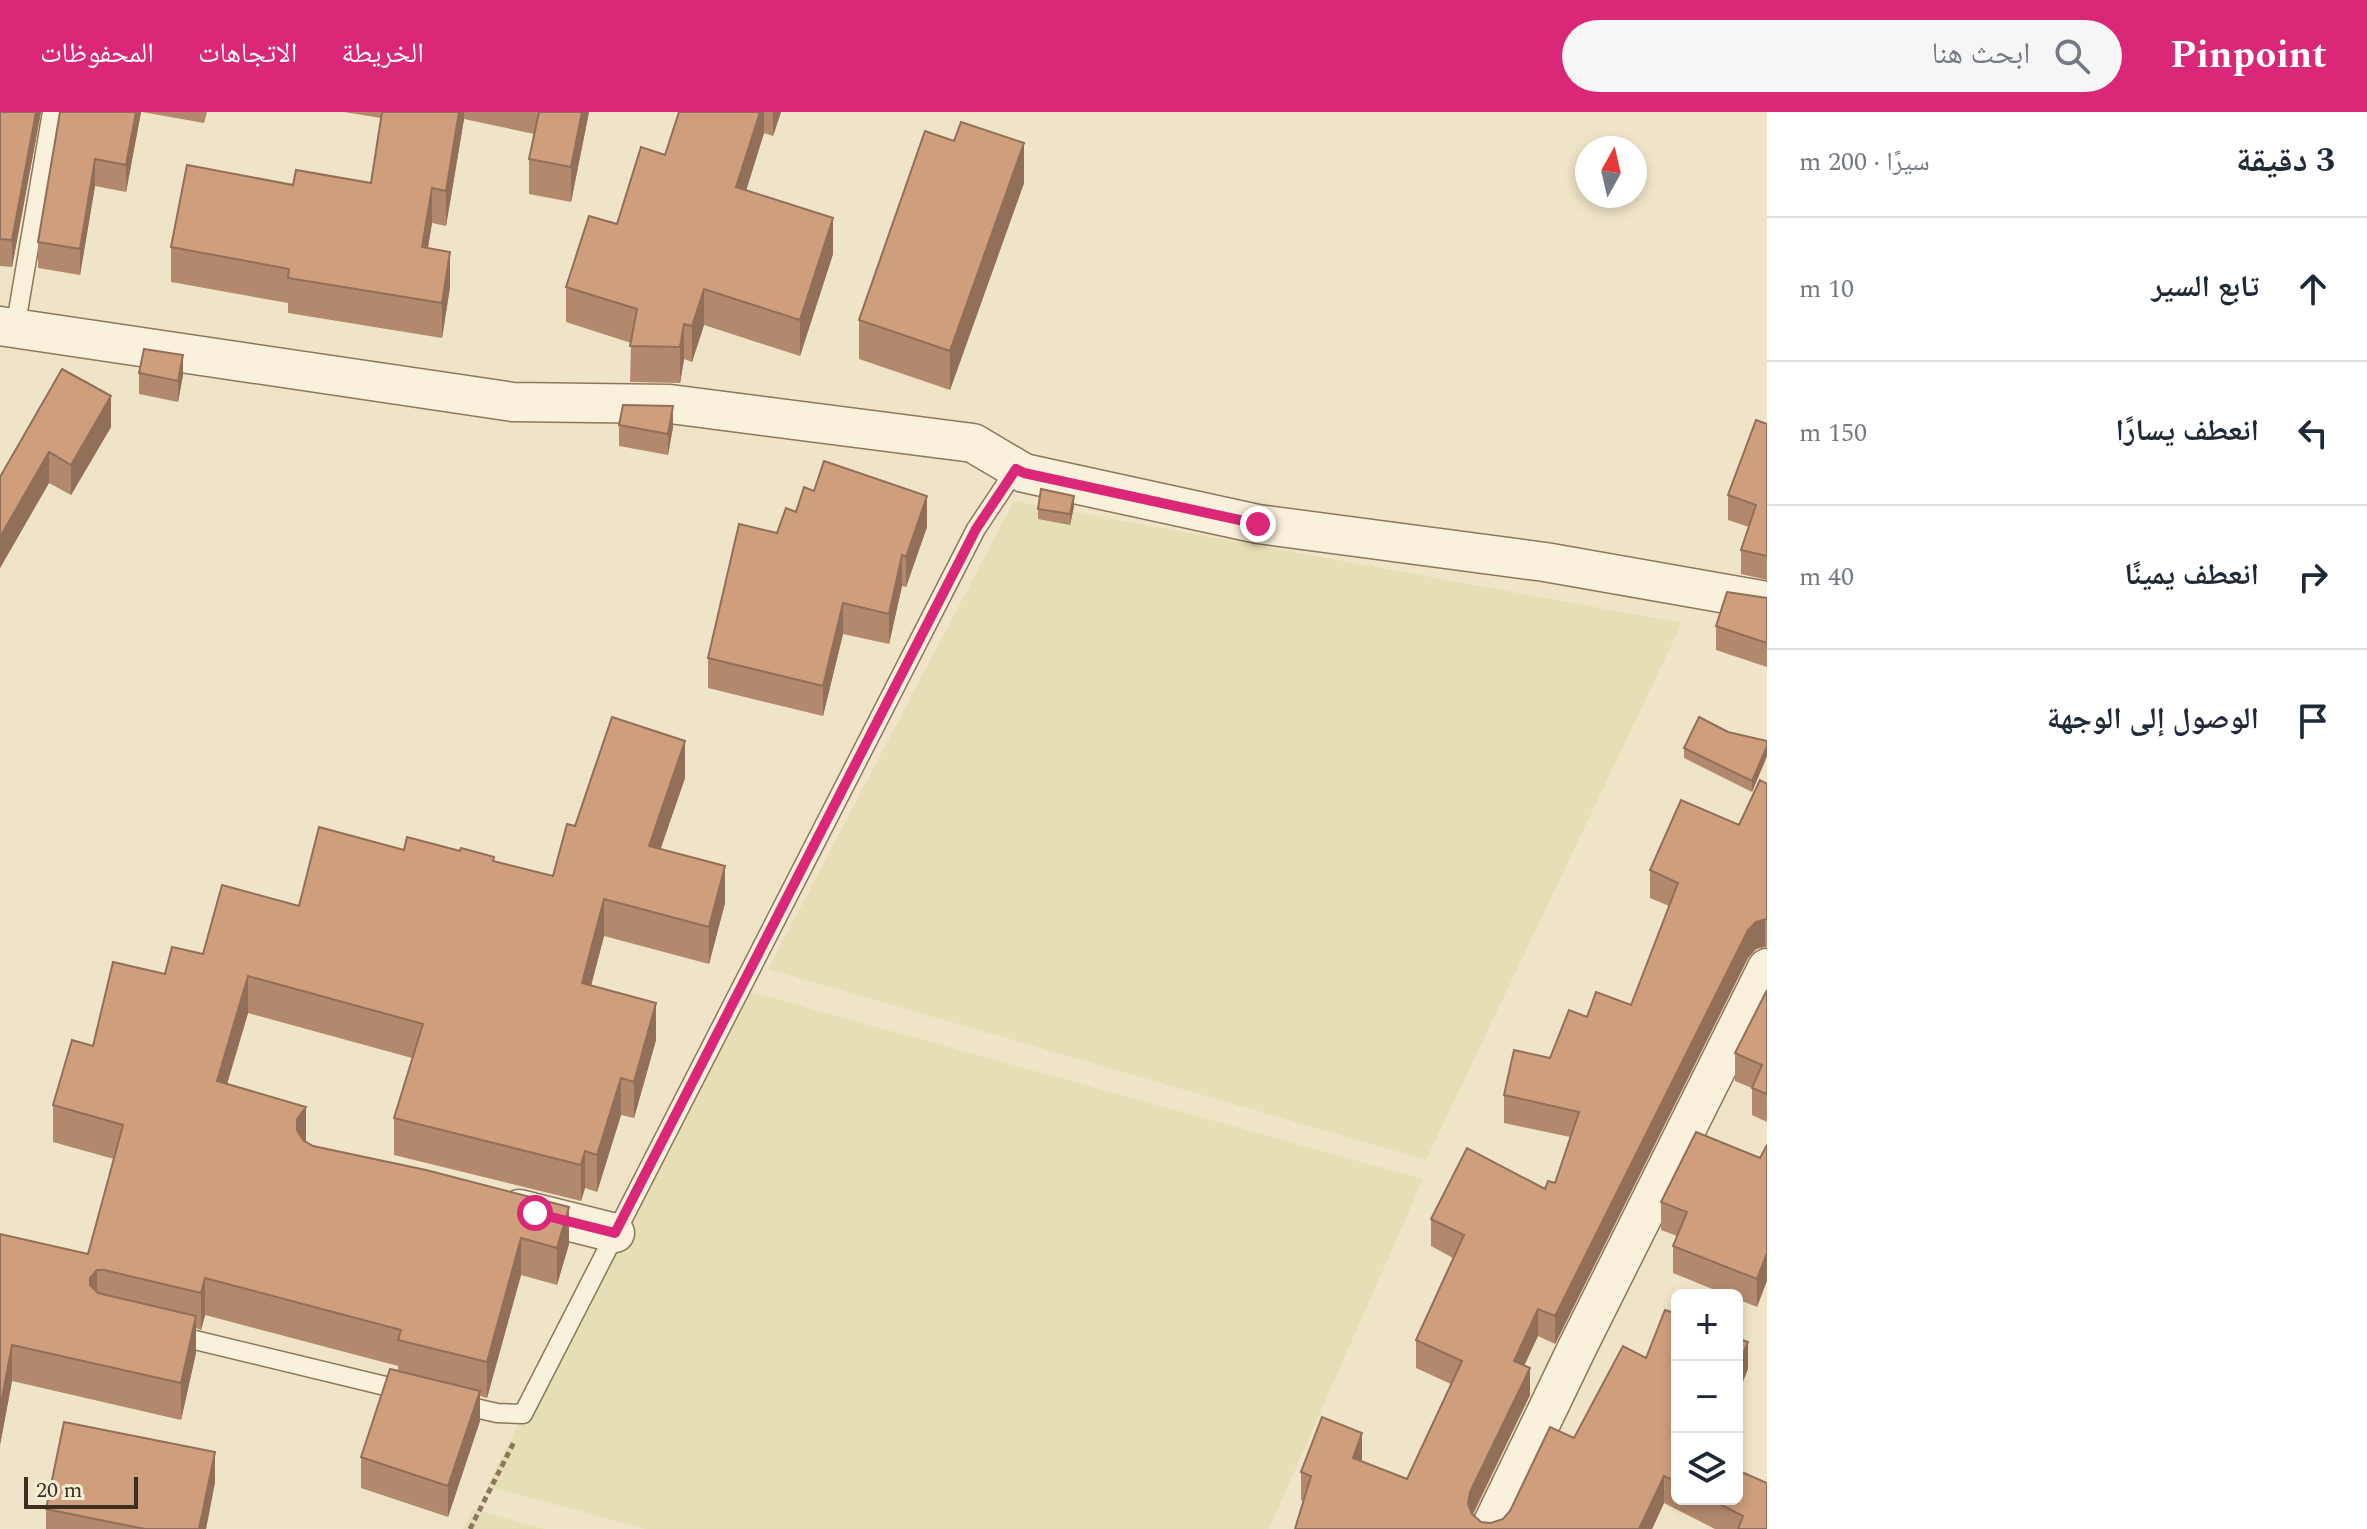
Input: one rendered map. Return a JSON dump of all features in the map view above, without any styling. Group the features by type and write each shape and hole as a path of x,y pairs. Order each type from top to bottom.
{"street":[{"path":"8,327 513,402 670,404 973,443 1024,473 1258,524 1545,562 1767,601"},
{"path":"1490,1529 1767,968"},
{"path":"490,1201 615,1233"}],"lane":[{"path":"8,327 52,112"},
{"path":"162,1332 497,1413 523,1414 976,529 1016,469"}],"path":[{"path":"470,1529 512,1446 523,1414"}],"shaded area":[{"path":"1014,501 1682,623 1426,1160 768,969"},
{"path":"740,989 1423,1179 1269,1529 646,1529 487,1486"},
{"path":"472,1509 545,1529 463,1529"}],"building":[{"path":"0,112 36,112 12,240 0,239"},
{"path":"60,112 136,112 126,165 95,159 80,249 38,242"},
{"path":"382,112 459,112 446,191 432,188 422,247 450,252 442,303 288,278 289,269 171,247 187,165 293,185 296,170 371,183"},
{"path":"539,112 582,112 571,167 529,159"},
{"path":"679,112 760,112 736,187 833,218 800,320 704,289 692,326 684,324 680,347 630,346 637,309 566,287 589,216 617,224 641,147 665,155"},
{"path":"961,122 1024,143 950,351 859,320 925,131 954,141"},
{"path":"144,349 183,355 178,381 139,373"},
{"path":"62,369 111,396 71,465 49,452 0,537 0,477"},
{"path":"623,405 673,406 668,434 619,425"},
{"path":"1756,420 1767,424 1767,556 1741,550 1756,505 1728,495"},
{"path":"824,461 927,496 906,557 902,555 889,614 843,603 823,686 708,658 739,524 777,533 786,508 796,512 804,487 814,491"},
{"path":"1041,489 1074,496 1070,514 1038,509"},
{"path":"1727,592 1767,598 1767,643 1716,626"},
{"path":"612,717 685,741 649,846 725,866 709,927 604,899 582,983 656,1003 634,1082 621,1078 597,1155 585,1151 581,1165 394,1118 423,1024 248,976 217,1081 306,1107 297,1119 297,1130 303,1140 313,1146 426,1170 569,1207 557,1248 521,1238 487,1362 398,1340 401,1330 205,1278 201,1293 97,1270 90,1278 90,1285 98,1293 196,1316 181,1383 12,1345 0,1408 0,1234 88,1254 123,1125 53,1105 72,1040 93,1046 113,962 165,974 172,947 203,954 222,885 299,906 319,827 404,850 407,837 460,851 461,848 494,857 493,861 553,876 567,824 575,826"},
{"path":"1699,717 1728,732 1767,741 1752,781 1684,748"},
{"path":"1760,780 1767,784 1767,919 1756,922 1748,930 1555,1316 1538,1309 1514,1361 1530,1368 1470,1492 1468,1504 1472,1514 1481,1522 1503,1519 1510,1511 1550,1427 1574,1438 1623,1346 1646,1358 1665,1310 1671,1312 1671,1479 1664,1476 1639,1529 1295,1529 1311,1476 1301,1472 1322,1417 1362,1433 1353,1458 1407,1479 1462,1361 1416,1340 1464,1235 1431,1219 1467,1148 1545,1189 1548,1181 1555,1183 1579,1112 1504,1095 1514,1050 1550,1058 1569,1010 1587,1017 1596,992 1631,1005 1678,883 1650,870 1681,800 1739,825"},
{"path":"1767,990 1767,1094 1752,1088 1762,1065 1735,1053"},
{"path":"1696,1132 1760,1158 1767,1145 1767,1253 1757,1279 1673,1246 1687,1212 1661,1202"},
{"path":"390,1369 480,1391 448,1486 361,1457"},
{"path":"64,1422 215,1452 199,1529 145,1529 46,1509"},
{"path":"1743,1473 1767,1483 1767,1529 1738,1529 1743,1516 1722,1505 1743,1505"}],"route":[{"path":"535,1213 615,1233 976,529 1016,469 1258,524"}]}
